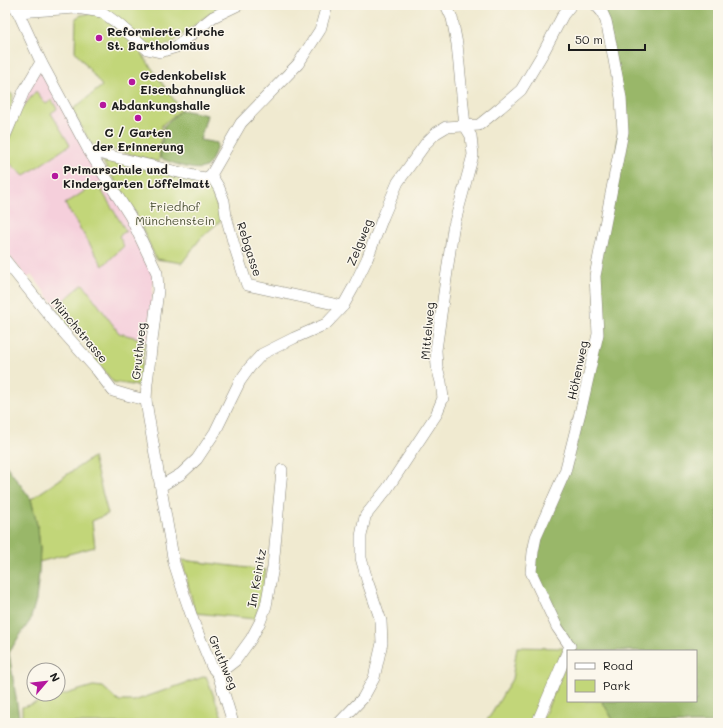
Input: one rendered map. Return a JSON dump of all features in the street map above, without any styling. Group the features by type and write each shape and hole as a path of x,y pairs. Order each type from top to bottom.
{"street":[{"path":"16,8 76,8 102,12 147,49 160,52 176,48 213,17 238,5"},
{"path":"89,151 199,177 206,178 211,175 241,123 298,64 320,30 327,5"},
{"name":"Mittelweg","path":"339,723 363,698 374,678 382,643 381,621 361,558 361,536 366,515 387,489 436,416 443,398 437,367 436,350 453,229 473,155 471,136 465,126 452,18 446,5"},
{"name":"Zelgweg","path":"161,486 181,474 197,459 215,432 240,381 262,354 326,324 343,306 367,259 398,182 426,143 436,132 446,127 479,125 521,90 563,16 572,5"},
{"name":"Höhenweg","path":"568,650 570,646 557,627 531,572 532,552 536,537 566,472 598,334 594,276 624,132 621,98 610,36 604,16 596,5"},
{"name":"Gruthweg","path":"16,8 41,62 89,151 130,216 156,273 158,290 147,384 146,400 148,414 176,570 195,626 212,667 218,674 233,723"},
{"path":"5,136 24,91 41,62"},
{"name":"Rebgasse","path":"211,175 219,188 224,201 226,216 247,285 343,306"},
{"name":"Münchstrasse","path":"5,260 113,391 146,400"},
{"name":"Im Keinitz","path":"218,674 235,661 251,639 266,606 273,567 282,470"},
{"name":"Höhenweg","path":"537,723 567,653"}],"shaded area":[{"name":"Primarschule und Kindergarten Löffelmatt","path":"41,62 114,190 153,274 148,341 119,333 83,284 56,307 32,275 27,278 5,250 5,136"}],"green space":[{"path":"80,5 224,5 201,20 172,43 163,46 147,45"},
{"path":"596,5 718,5 718,723 615,723 603,702 697,702 697,650 572,650 531,572 533,552 565,472 598,334 595,276 615,175 621,98"},
{"path":"94,13 103,17 139,50 181,110 162,125 159,162 91,144 72,110 102,86 75,51 76,18 81,15"},
{"path":"5,90 13,95 13,98 12,104 5,118"},
{"path":"36,91 46,104 52,100 57,109 51,113 70,145 24,176 5,159 5,148 20,111"},
{"path":"181,110 207,115 200,140 217,143 217,145 210,162 203,168 191,168 160,158 164,126"},
{"name":"Friedhof Münchenstein","path":"106,159 208,184 220,212 221,220 200,239 182,263 156,259 135,212 104,164 104,160"},
{"path":"97,183 126,231 119,236 124,246 103,266 65,204"},
{"path":"83,284 119,333 145,340 139,386 113,382 96,361 94,350 75,327 68,327 56,307"},
{"path":"93,457 108,514 92,521 95,547 39,562 40,548 38,529 31,499"},
{"path":"5,464 31,499 38,529 40,548 36,600 30,621 9,653 20,723 5,723"},
{"path":"182,560 266,570 262,598 255,619 195,613"},
{"path":"517,647 564,648 533,723 485,723 512,679"},
{"path":"567,661 567,702 603,702 615,723 541,723"},
{"path":"206,676 224,723 22,723 22,707 39,702 66,702 66,694 93,686 103,687 118,701 134,701"}],"place":[{"name":"Reformierte Kirche St. Bartholomäus","path":"99,38"},
{"name":"Gedenkobelisk Eisenbahnunglück","path":"132,82"},
{"name":"Abdankungshalle","path":"103,105"},
{"name":"C / Garten der Erinnerung","path":"138,118"},
{"name":"Primarschule und Kindergarten Löffelmatt","path":"55,176"}]}
